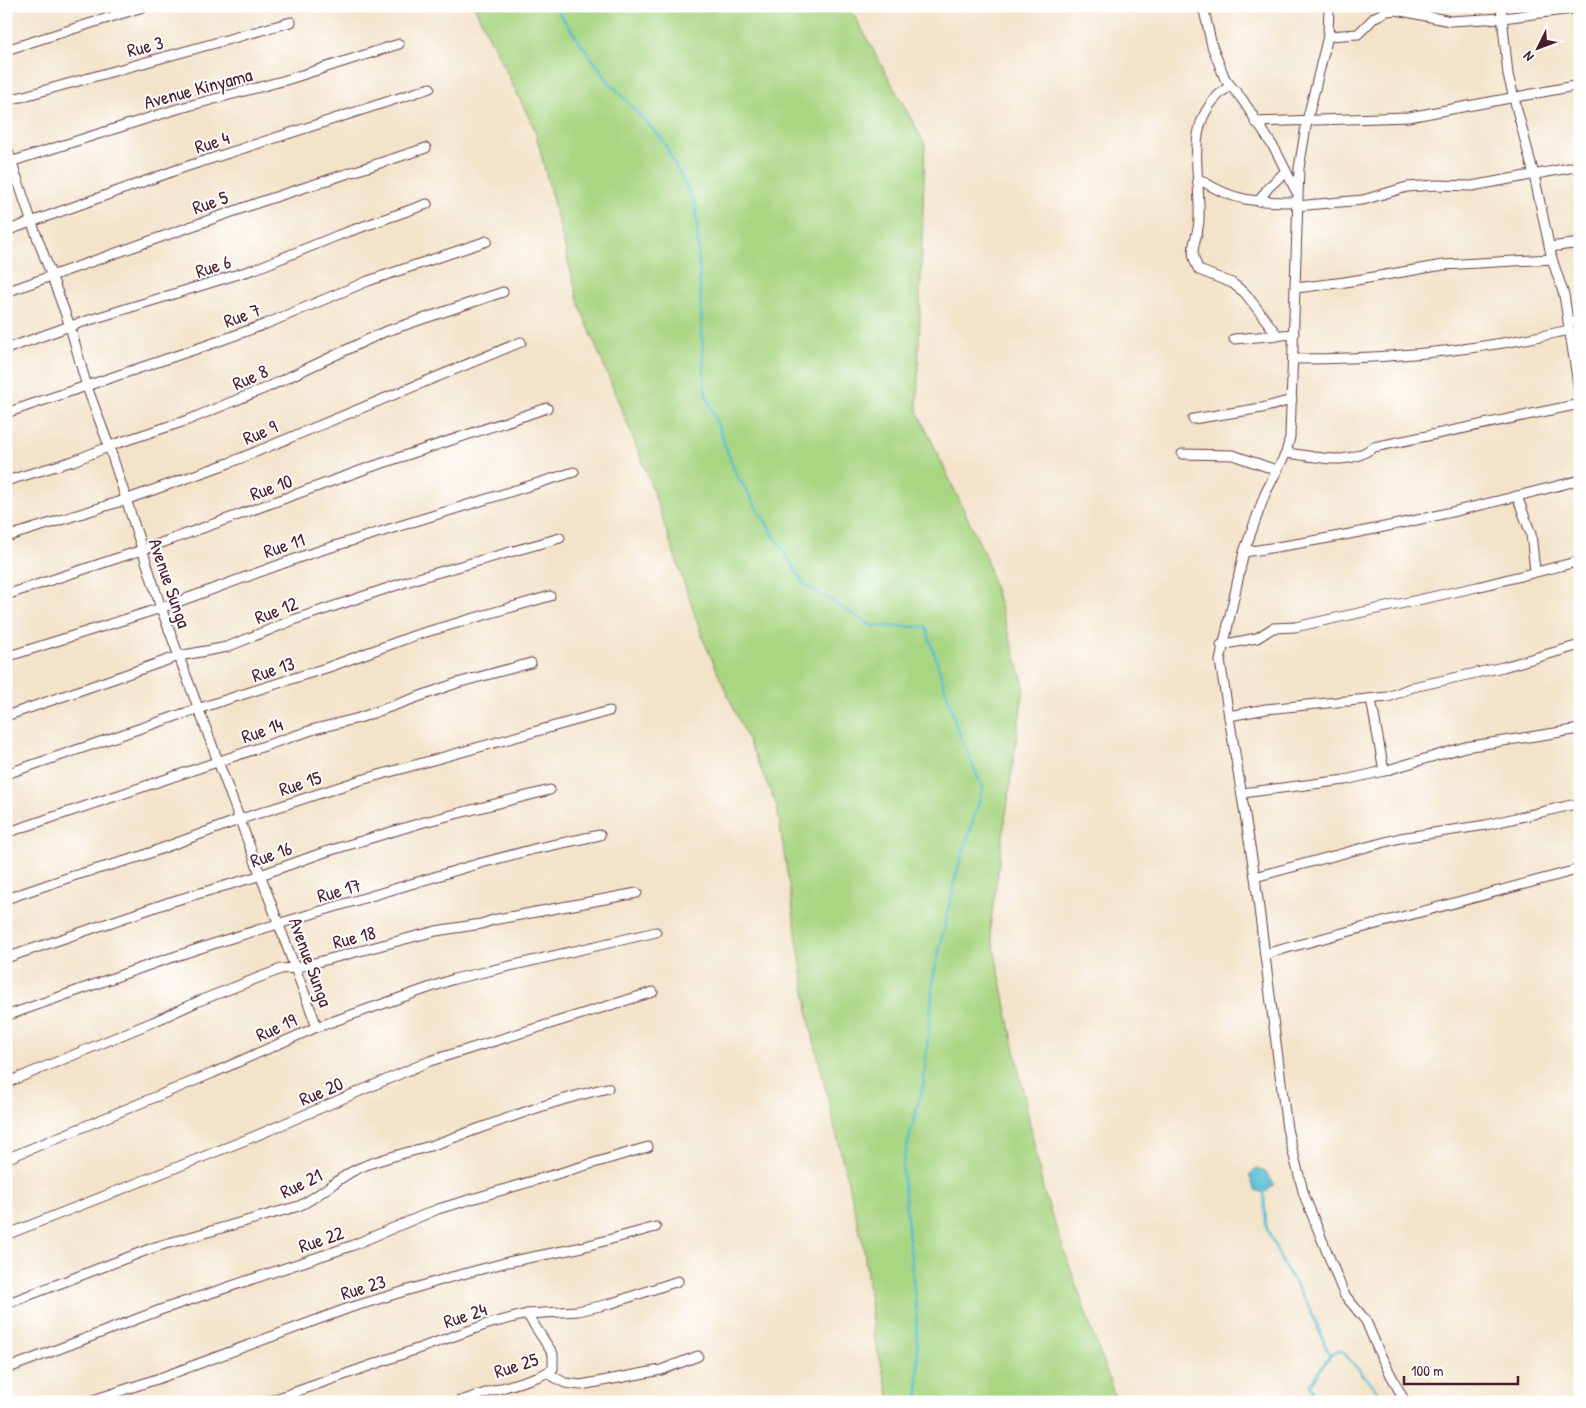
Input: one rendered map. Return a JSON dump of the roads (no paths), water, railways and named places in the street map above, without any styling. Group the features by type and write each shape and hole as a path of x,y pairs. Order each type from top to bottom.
{"street":[{"path":"6,50 146,6"},
{"path":"1202,6 1212,46 1230,86 1242,99 1255,122 1276,151 1286,171 1296,200"},
{"path":"1329,6 1328,36 1307,121 1296,200 1296,288 1290,437 1286,453 1276,470 1244,552 1221,645 1220,668 1255,877 1287,1129 1304,1194 1344,1294 1366,1321 1379,1352 1405,1402"},
{"path":"1501,6 1504,18 1505,54 1512,96 1534,175 1552,259 1564,295 1568,326 1576,359 1580,397"},
{"path":"1328,36 1358,34 1376,17 1387,11 1397,10 1450,21 1504,18 1580,8"},
{"name":"Rue 3","path":"6,101 292,22"},
{"name":"Avenue Kinyama","path":"9,162 177,109 286,80 398,44"},
{"path":"1255,122 1409,117 1512,96 1580,85"},
{"path":"1230,86 1220,93 1205,113 1196,136 1199,219 1193,243 1194,262 1199,270 1232,283 1245,292 1278,336"},
{"name":"Rue 4","path":"6,231 173,171 430,88"},
{"name":"Avenue Sunga","path":"6,145 9,162 70,326 87,386 109,446 161,608 197,709 241,819 317,1027"},
{"name":"Rue 5","path":"6,292 260,202 426,148"},
{"path":"1199,179 1233,197 1259,201 1363,200 1406,187 1436,185 1472,186 1580,166"},
{"path":"1259,201 1268,188 1286,171"},
{"name":"Rue 6","path":"6,349 70,326 255,269 339,235 427,204"},
{"name":"Rue 7","path":"6,413 266,324 408,266 487,241"},
{"path":"1550,247 1580,243"},
{"path":"1296,288 1345,282 1443,264 1552,259"},
{"name":"Rue 8","path":"6,481 73,461 109,446 220,408 384,332 503,292"},
{"path":"1293,359 1403,356 1517,342 1568,326 1580,320"},
{"path":"1234,339 1294,334"},
{"name":"Rue 9","path":"6,537 125,500 229,463 521,342"},
{"path":"1193,419 1292,400"},
{"path":"1286,453 1336,460 1349,459 1363,455 1374,447 1580,404"},
{"name":"Rue 10","path":"6,595 142,550 368,468 548,408"},
{"path":"1182,454 1233,455 1276,470"},
{"name":"Rue 11","path":"6,657 161,608 309,554 574,472"},
{"path":"1244,552 1295,545 1517,496 1580,480"},
{"path":"1517,496 1531,534 1535,572"},
{"name":"Rue 12","path":"6,716 179,656 227,646 296,619 418,578 560,538"},
{"path":"1221,645 1257,638 1273,628 1295,626 1477,587 1580,561"},
{"name":"Rue 13","path":"6,774 197,709 329,667 416,635 550,596"},
{"path":"1229,716 1274,708 1388,697 1413,687 1503,667 1580,646"},
{"name":"Rue 14","path":"6,833 315,729 359,718 458,683 531,663"},
{"path":"1371,699 1384,771"},
{"name":"Rue 15","path":"6,900 73,876 139,857 241,819 361,780 609,711"},
{"path":"1242,794 1345,780 1465,748 1580,729"},
{"name":"Rue 16","path":"6,958 177,900 262,875 325,852 424,822 550,790"},
{"path":"1255,877 1400,838 1533,816 1580,802"},
{"name":"Rue 17","path":"6,1016 152,964 279,925 526,851 600,835"},
{"path":"1265,954 1580,868"},
{"name":"Rue 18","path":"6,1083 199,1001 281,969 296,968 436,931 636,893"},
{"name":"Rue 19","path":"6,1159 213,1073 317,1027 454,979 656,932"},
{"name":"Rue 20","path":"6,1235 253,1137 430,1061 653,992"},
{"name":"Rue 21","path":"6,1304 155,1247 299,1206 314,1199 355,1170 367,1165 423,1148 576,1095 608,1088"},
{"name":"Rue 22","path":"6,1369 163,1309 351,1246 438,1209 648,1147"},
{"name":"Rue 23","path":"87,1402 167,1376 349,1308 500,1264 578,1248 656,1227"},
{"name":"Rue 24","path":"267,1402 442,1339 527,1314 578,1311 609,1304 678,1281"},
{"name":"Rue 25","path":"457,1402 547,1373 553,1369 553,1354 527,1314"},
{"path":"547,1373 566,1383 581,1385 661,1370 698,1356"}],"water":[{"path":"1256,1169 1266,1172 1274,1184 1264,1193 1255,1190 1249,1175"}],"waterway":[{"path":"554,6 609,82 662,139 696,206 705,391 735,472 804,584 872,626 926,627 958,730 983,789 956,875 934,974 924,1081 902,1167 916,1308 919,1402"},
{"path":"1264,1193 1266,1226 1282,1262 1308,1305 1330,1356"},
{"path":"1317,1402 1310,1384 1333,1352 1342,1351 1385,1402"}]}
